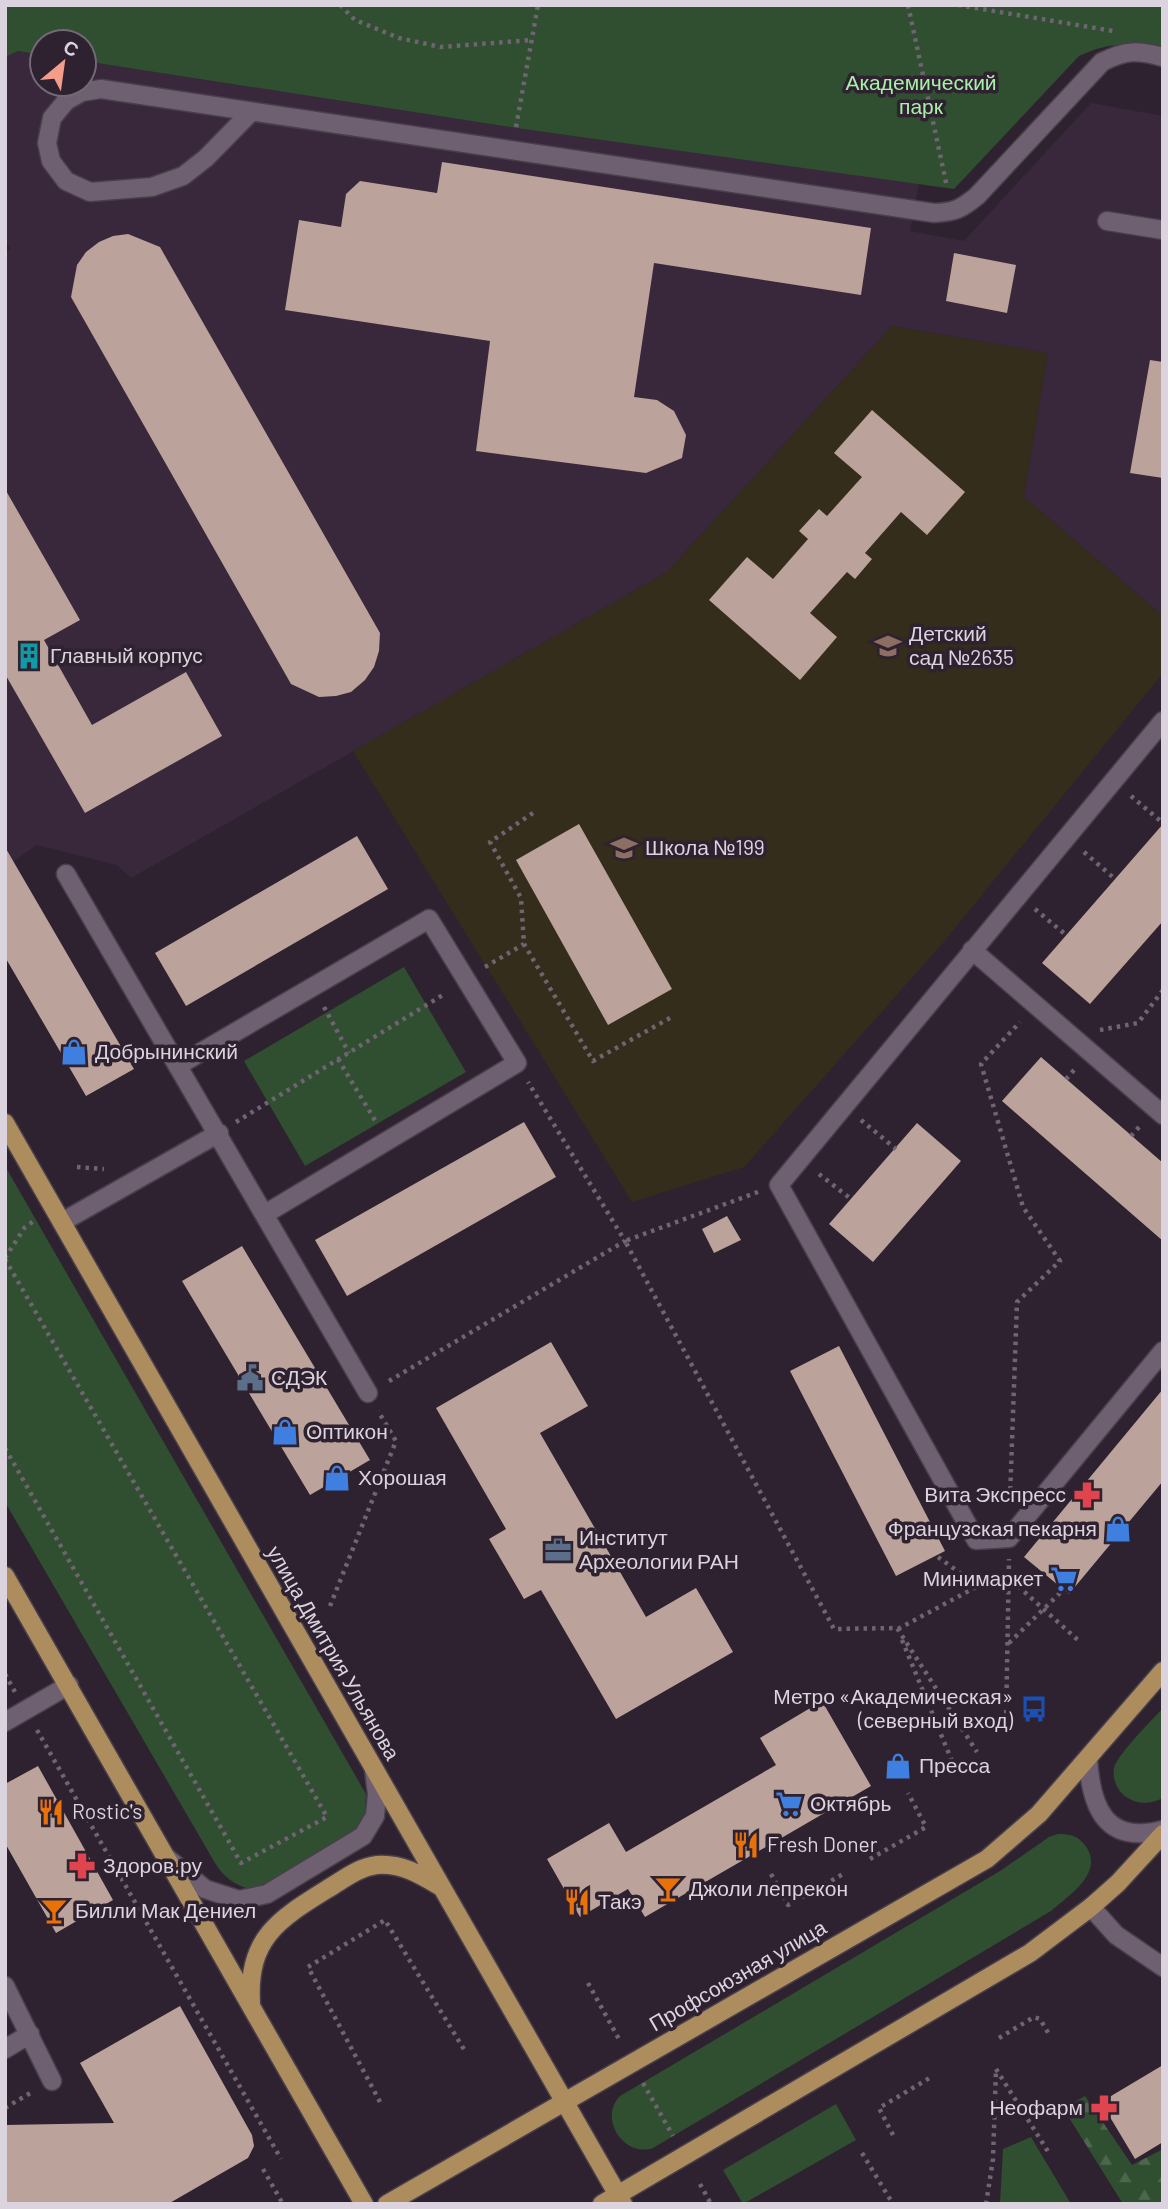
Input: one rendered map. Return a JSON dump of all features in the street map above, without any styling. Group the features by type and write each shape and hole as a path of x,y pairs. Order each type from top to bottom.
{"main road":[{"name":"улица Дмитрия Ульянова","path":"5,1124 565,2101 615,2201"},
{"path":"5,1576 364,2204"},
{"name":"Профсоюзная улица","path":"387,2204 987,1859 1039,1814 1163,1671"},
{"path":"615,2201 1030,1953 1091,1907 1163,1832"},
{"path":"251,2007 250,1982 256,1956 265,1938 285,1915 358,1870 375,1865 396,1866 416,1872 444,1889"}],"street":[{"path":"251,112 206,158 183,176 152,187 90,192 66,181 51,161 47,143 52,118 66,100 82,92 100,89 921,211 952,212 964,207 977,196 1102,62 1118,54 1139,51 1163,57"},
{"path":"1107,221 1163,230"},
{"path":"1163,721 779,1185 976,1540 1009,1538 1163,1351"},
{"path":"66,874 368,1393"},
{"path":"179,1065 429,919 517,1063 265,1214"},
{"path":"972,950 1163,1115"},
{"path":"62,1222 219,1133"},
{"path":"5,1722 69,1685"},
{"path":"1088,1759 1090,1786 1096,1807 1106,1820 1124,1830 1146,1835 1163,1832"},
{"path":"167,1857 205,1889 239,1900 267,1894 363,1836 375,1816 377,1794 374,1770"},
{"path":"1091,1907 1116,1936 1163,1967"},
{"path":"5,1986 52,2081"},
{"path":"5,2049 30,2035"}],"path":[{"path":"340,5 355,20 399,38 441,47 532,40"},
{"path":"516,128 538,5"},
{"path":"908,5 952,212"},
{"path":"958,5 1122,32"},
{"path":"1113,781 1163,823"},
{"path":"533,813 490,842 521,898 524,944 593,1061 670,1018"},
{"path":"1066,836 1115,879"},
{"path":"1018,895 1066,935"},
{"path":"219,1133 524,944"},
{"path":"313,987 349,1053"},
{"path":"1071,1035 1138,1023 1163,990"},
{"path":"1006,1722 1017,1302 1060,1262 1023,1207 981,1064 1036,1004"},
{"path":"338,1059 387,1141"},
{"path":"517,1063 625,1241 834,1629 897,1628 978,1586 1009,1578"},
{"path":"844,1105 896,1149"},
{"path":"800,1159 852,1199"},
{"path":"330,1606 396,1441 368,1393 625,1241 779,1185"},
{"path":"5,1259 327,1816 242,1863 5,1448"},
{"path":"938,1557 978,1586"},
{"path":"1009,1578 1079,1641"},
{"path":"1009,1643 1063,1590"},
{"path":"897,1628 977,1752"},
{"path":"897,1628 954,1766"},
{"path":"5,1674 281,2159"},
{"path":"870,1858 926,1827 908,1793"},
{"path":"771,1874 788,1905 845,1872"},
{"path":"380,2102 308,1967 386,1920 466,2051"},
{"path":"588,1983 621,2041"},
{"path":"999,2038 1034,2017 1041,2019 1051,2036"},
{"path":"986,2204 993,2159 996,2069 1049,2153"},
{"path":"893,2135 879,2108 933,2076"},
{"path":"5,2108 52,2081"},
{"path":"643,2082 673,2136"},
{"path":"862,2153 893,2204"},
{"path":"262,2169 283,2204"},
{"path":"700,2184 711,2204"}],"shaded area":[{"path":"18,51 28,53 28,98 98,98 98,63 516,128 919,183 910,231 964,241 1091,103 1163,116 1163,616 1024,497 1048,353 892,326 667,572 131,878 117,865 37,845 5,867 5,252 11,249 5,239 5,57"},
{"path":"892,326 1048,353 1024,497 1163,616 1163,673 942,944 744,1167 632,1202 353,751 667,572"}],"green space":[{"name":"Академический парк","path":"5,5 1163,5 1163,51 1120,45 1079,56 954,189 516,128 98,63 98,28 28,28 28,53 18,51 5,57"},
{"path":"404,967 466,1072 305,1166 244,1061"},
{"path":"5,1166 366,1794 365,1813 356,1830 303,1865 252,1890 230,1880 215,1863 5,1502"},
{"path":"1163,1708 1163,1798 1154,1802 1135,1801 1119,1790 1115,1782 1114,1767 1125,1750"},
{"path":"1058,1834 1071,1835 1081,1841 1091,1858 1091,1867 1081,1884 1051,1911 653,2148 642,2150 633,2147 617,2134 612,2115 620,2096"},
{"path":"1085,2096 1132,2165 1163,2149 1163,2204 1123,2204 1063,2108"},
{"path":"836,2104 856,2140 743,2204 723,2170"},
{"path":"1031,2137 1071,2204 1000,2204 1003,2149"}],"building":[{"path":"442,162 871,228 861,295 654,263 634,397 657,400 674,411 686,435 682,458 646,473 476,451 490,341 285,310 299,220 341,227 346,194 360,181 437,193"},
{"path":"128,234 160,247 380,633 379,651 374,667 365,680 351,692 319,697 291,684 71,297 77,265 86,252 113,236"},
{"path":"954,253 1016,265 1007,313 946,301"},
{"path":"1150,360 1163,362 1163,478 1130,473"},
{"path":"872,410 965,492 927,535 901,512 865,553 872,559 855,579 847,572 810,613 837,637 800,680 709,600 747,557 773,579 808,539 799,531 819,509 827,516 862,477 834,453"},
{"name":"Главный корпус","path":"5,489 80,620 44,640 92,725 186,672 222,736 85,813 5,674"},
{"path":"579,824 672,989 608,1025 516,860"},
{"path":"1163,824 1163,921 1090,1004 1042,963"},
{"path":"357,836 388,889 186,1006 155,953"},
{"path":"5,847 134,1069 86,1096 5,957"},
{"path":"1041,1057 1163,1163 1163,1241 1002,1101"},
{"path":"524,1122 556,1177 347,1296 315,1240"},
{"path":"917,1123 961,1161 873,1262 829,1224"},
{"path":"727,1216 741,1240 714,1253 702,1229"},
{"path":"242,1246 370,1460 310,1495 182,1281"},
{"path":"551,1342 588,1406 540,1433 646,1617 696,1588 733,1652 616,1719 541,1590 524,1599 489,1539 506,1529 436,1408"},
{"path":"839,1346 945,1551 896,1576 790,1371"},
{"path":"1163,1389 1163,1481 1069,1594 1024,1557"},
{"path":"822,1701 871,1786 645,1917 628,1889 580,1917 547,1859 609,1823 626,1852 776,1765 760,1738"},
{"path":"38,1766 113,1900 56,1933 5,1843 5,1784"},
{"path":"180,2006 252,2135 254,2146 248,2158 168,2204 5,2204 5,2125 114,2123 80,2063"},
{"path":"1163,2065 1163,2142 1135,2159 1101,2102"}],"place":[{"name":"Детский сад №2635","path":"888,646"},
{"name":"Главный корпус","path":"29,656"},
{"name":"Школа №199","path":"624,848"},
{"name":"Добрынинский","path":"74,1052"},
{"name":"СДЭК","path":"250,1378"},
{"name":"Оптикон","path":"285,1432"},
{"name":"Хорошая","path":"337,1478"},
{"name":"Вита Экспресс","path":"1087,1495"},
{"name":"Французская пекарня","path":"1118,1529"},
{"name":"Институт Археологии РАН","path":"558,1550"},
{"name":"Минимаркет","path":"1064,1579"},
{"name":"Метро «Академическая» (северный вход)","path":"1034,1709"},
{"name":"Пресса","path":"898,1766"},
{"name":"Октябрь","path":"789,1804"},
{"name":"Rostic's","path":"51,1812"},
{"name":"Fresh Doner","path":"746,1845"},
{"name":"Здоров.ру","path":"82,1866"},
{"name":"Джоли лепрекон","path":"668,1889"},
{"name":"Такэ","path":"577,1902"},
{"name":"Билли Мак Дениел","path":"54,1911"},
{"name":"Неофарм","path":"1104,2108"}]}
